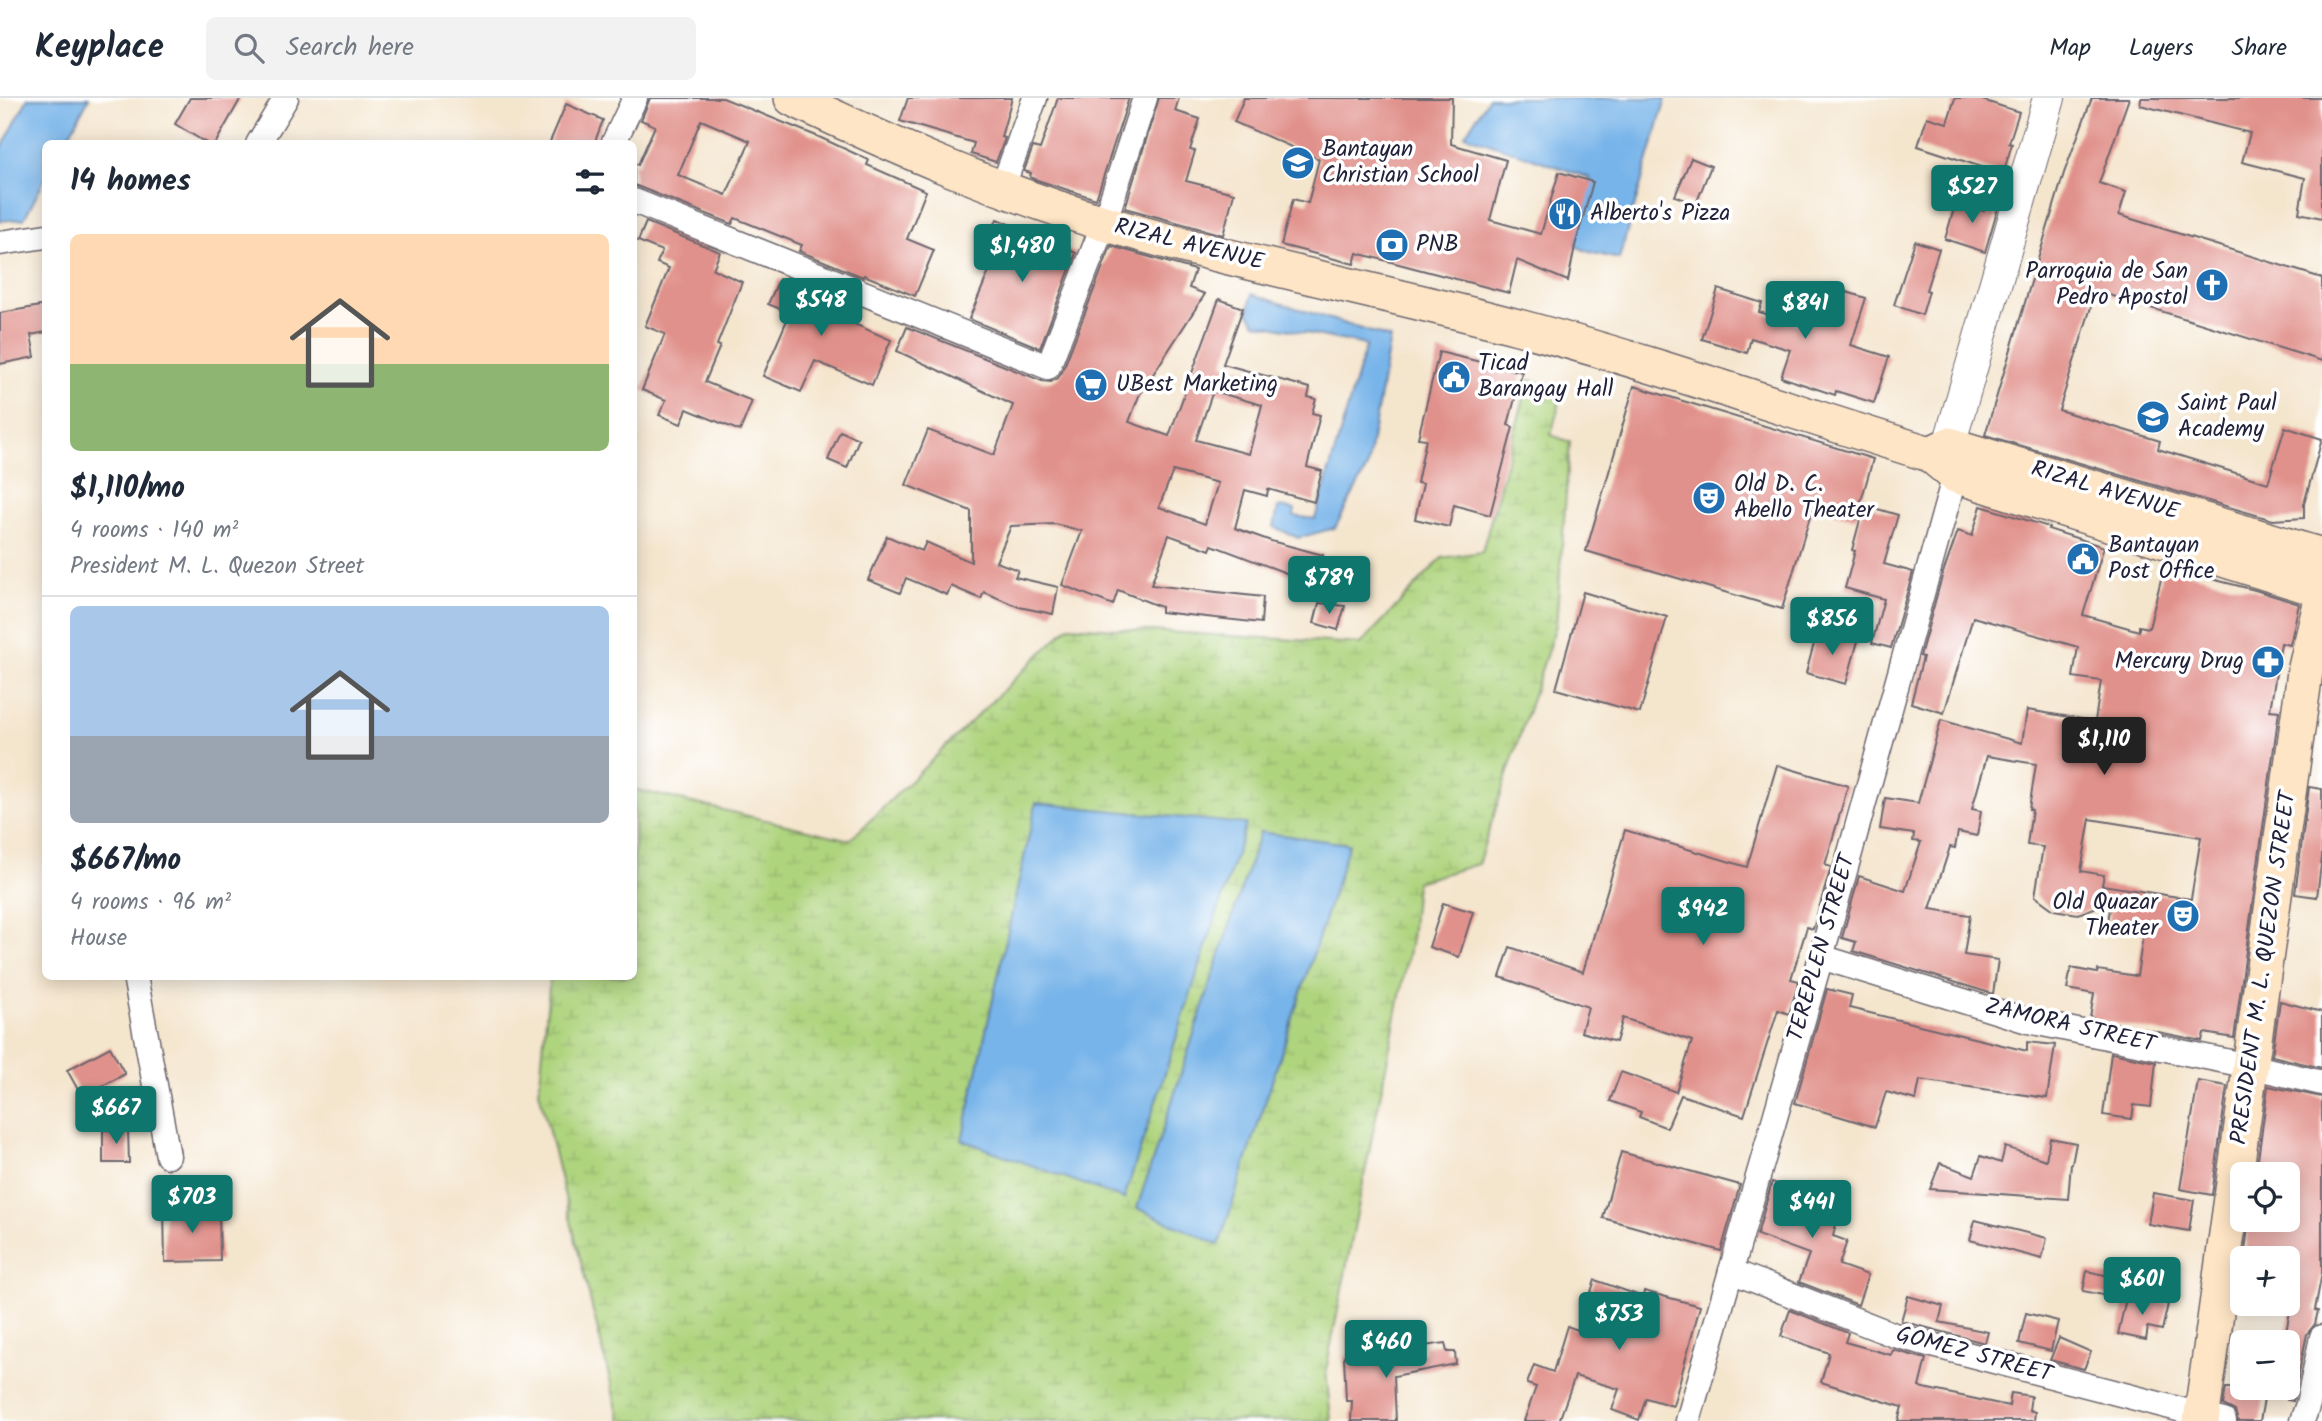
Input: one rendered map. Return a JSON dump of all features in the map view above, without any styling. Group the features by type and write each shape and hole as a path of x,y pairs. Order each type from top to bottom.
{"main road":[{"name":"RIZAL AVENUE","path":"792,98 889,144 1002,188 1104,223 1596,349 1945,458 2322,590"},
{"name":"RIZAL AVENUE","path":"1945,458 2322,556"},
{"name":"PRESIDENT M. L. QUEZON STREET","path":"2209,1419 2250,1066 2314,675 2322,599"}],"street":[{"path":"260,140 286,98"},
{"path":"616,140 635,98"},
{"path":"1002,188 1035,98"},
{"path":"637,202 1048,367 1104,223 1145,98"},
{"path":"1945,458 2049,98"},
{"path":"0,243 42,239"},
{"name":"TEREPLEN STREET","path":"1688,1421 1821,957 1945,458"},
{"name":"ZAMORA STREET","path":"1821,957 2028,1021 2322,1083"},
{"path":"136,980 168,1156"},
{"name":"GOMEZ STREET","path":"1731,1272 1894,1335 2209,1419"},
{"path":"2302,1421 2308,1405 2322,1337"}],"green space":[{"path":"1529,380 1563,389 1551,435 1570,442 1556,625 1478,864 1416,882 1411,940 1326,1370 1331,1421 620,1421 539,1091 550,980 637,980 637,790 850,840 1069,626 1361,644 1442,558 1482,552"}],"water":[{"path":"28,98 89,98 67,140 42,140 42,185 24,219 0,221 0,151"},
{"path":"1489,98 1666,98 1619,259 1575,246 1590,178 1465,135"},
{"path":"1252,294 1390,338 1367,468 1335,528 1298,538 1274,527 1278,507 1295,509 1294,516 1315,519 1366,345 1256,323 1248,312"},
{"path":"1036,803 1246,824 1124,1199 962,1140"},
{"path":"1260,832 1349,844 1219,1245 1137,1208"}],"building":[{"path":"190,98 241,98 217,140 201,140 175,124"},
{"path":"650,98 723,98 819,137 869,160 867,165 926,191 907,239 934,250 915,296 799,251 802,245 735,218 732,224 637,186 637,164 655,126 641,120","holes":["701,120 750,141 726,195 678,175"]},
{"path":"908,98 1012,98 1001,137 1005,138 996,162 971,154 974,143 900,121"},
{"path":"1058,98 1129,98 1096,199 1034,179 1030,177 1031,173 1024,171 1033,147 1040,149"},
{"path":"1159,98 1179,98 1175,111 1200,119 1190,150 1195,151 1186,181 1234,193 1223,235 1125,208"},
{"path":"1244,98 1452,98 1451,144 1506,160 1490,220 1541,234 1559,172 1593,182 1568,281 1517,260 1509,293 1357,253 1354,264 1281,245 1293,199 1308,203 1319,159 1234,122"},
{"path":"1955,98 1976,98 2019,112 2003,174 1918,146 1927,117 1947,123"},
{"path":"2092,98 2129,98 2099,183 2126,192 2119,215 2322,278 2322,361 2096,291 2059,410 2160,441 2158,449 2268,483 2285,427 2322,439 2304,504 2304,518 2273,520 1985,435 2064,173"},
{"path":"2141,98 2322,98 2322,218 2299,213 2305,178 2242,162 2250,133 2140,105"},
{"path":"566,104 603,120 596,140 551,140"},
{"path":"1691,158 1711,166 1696,204 1675,196"},
{"path":"1988,200 1999,204 1985,252 1945,239 1956,202 1984,211"},
{"path":"997,219 1076,253 1040,348 969,319 995,257 983,252"},
{"path":"646,222 720,252 713,269 742,282 705,382 752,401 740,431 687,409 681,424 659,415 666,400 642,390 665,334 645,326 669,268 657,263 662,251 638,241"},
{"path":"1915,241 1939,249 1926,290 1929,291 1922,315 1894,305"},
{"path":"1111,246 1195,270 1189,288 1205,294 1139,396 1129,422 1169,436 1219,299 1243,308 1223,364 1310,388 1308,397 1316,399 1312,413 1320,415 1307,467 1322,471 1314,502 1268,489 1267,496 1245,490 1235,528 1323,555 1315,584 1212,545 1210,550 1169,535 1151,585 1263,597 1261,623 1161,612 1161,607 1118,590 1113,605 1062,585 1082,531 1055,524 1011,526 996,562 1018,570 1015,577 1058,587 1053,614 1019,607 984,592 981,599 951,586 947,595 906,578 900,593 868,580 887,536 922,551 926,542 971,562 971,511 906,485 928,430 994,455 1013,405 897,351 907,327 1042,381 1051,382 1062,372","holes":["1213,391 1262,405 1249,454 1196,440","1173,471 1218,483 1205,524 1159,507"]},
{"path":"787,278 852,304 845,320 891,340 872,385 815,361 801,392 763,376 790,313 768,304 779,279 785,282"},
{"path":"1821,284 1866,298 1851,345 1889,357 1874,403 1836,391 1835,395 1781,377 1790,350 1751,338 1747,353 1702,339 1718,289 1762,303 1759,312 1808,327"},
{"path":"42,306 42,333 31,335 35,357 0,364 0,313"},
{"path":"1439,352 1522,372 1508,425 1513,427 1490,515 1454,505 1449,527 1415,519 1423,484 1417,483 1426,439 1418,438"},
{"name":"Old D. C. Abello Theater","path":"1634,386 1873,459 1856,519 1813,507 1782,609 1586,551"},
{"path":"840,431 859,439 847,468 828,460"},
{"path":"1864,505 1898,515 1884,564 1913,572 1891,648 1872,643 1884,599 1845,588"},
{"path":"1981,506 2104,547 2083,615 2139,631 2139,626 2149,628 2164,567 2299,604 2290,645 2281,643 2270,710 2279,711 2234,1038 2204,1033 2202,1041 2090,1018 2094,994 2067,989 2071,968 2137,976 2144,928 2108,922 2111,902 2078,914 2054,910 2035,896 2043,847 2027,845 2036,764 1987,756 1972,809 1981,811 1977,836 1958,832 1955,848 1950,847 1930,909 1970,915 1964,955 1998,960 1993,994 1853,951 1856,942 1842,938 1859,876 1905,891 1921,842 1913,841 1914,834 1880,829 1885,798 1918,803 1941,720 2022,743 2027,710 2095,721 2101,681 2073,677 2078,647 1973,617 1944,713 1911,703 1923,657 1920,656 1943,573 1958,531 1972,536","holes":["2090,819 2201,837 2191,899 2102,885 2104,875 2081,871"]},
{"path":"1583,592 1667,617 1640,713 1556,689"},
{"path":"1319,603 1345,606 1338,630 1314,623"},
{"path":"1818,629 1858,641 1846,684 1806,673"},
{"path":"1777,765 1848,786 1825,865 1831,867 1813,929 1807,927 1791,979 1799,981 1789,1014 1778,1010 1744,1116 1681,1095 1667,1128 1639,1117 1641,1112 1610,1101 1621,1072 1676,1092 1692,1041 1623,1018 1616,1042 1581,1032 1588,1007 1500,977 1510,947 1583,972 1625,830 1747,867"},
{"path":"2309,787 2322,789 2322,856 2317,897 2295,894"},
{"path":"1443,903 1473,912 1459,957 1429,947"},
{"path":"1827,989 1852,995 1849,1008 2027,1051 2027,1042 2055,1045 2047,1098 1920,1080 1916,1100 1886,1092 1875,1127 1795,1103"},
{"path":"2280,1001 2322,1012 2322,1068 2272,1056"},
{"path":"110,1047 125,1074 82,1097 67,1070"},
{"path":"2111,1053 2156,1062 2151,1107 2134,1105 2132,1119 2103,1115"},
{"path":"2198,1081 2227,1086 2212,1195 2180,1189"},
{"path":"2268,1086 2322,1097 2322,1273 2315,1324 2307,1334 2300,1368 2300,1330 2286,1330 2289,1316 2300,1316 2300,1246 2246,1246 2247,1232 2300,1232 2300,1162 2258,1162"},
{"path":"128,1129 129,1163 103,1163 103,1130"},
{"path":"2050,1138 2076,1143 2068,1199 1930,1189 1940,1163 1974,1176 1981,1156 2001,1163 2005,1147 2046,1160"},
{"path":"1621,1152 1740,1185 1721,1251 1603,1218"},
{"path":"1772,1182 1841,1206 1833,1236 1847,1241 1839,1265 1868,1275 1858,1305 1799,1282 1809,1254 1757,1235"},
{"path":"2153,1193 2194,1200 2189,1231 2148,1224"},
{"path":"164,1208 219,1208 220,1261 165,1262"},
{"path":"1975,1220 2047,1238 2042,1259 1970,1240"},
{"path":"2087,1271 2117,1278 2113,1297 2083,1291"},
{"path":"1595,1280 1643,1297 1644,1291 1700,1306 1673,1406 1646,1398 1639,1420 1612,1410 1619,1389 1575,1376 1559,1421 1524,1421 1536,1387 1527,1384 1534,1365 1553,1372 1567,1326 1578,1330"},
{"path":"2127,1294 2168,1304 2162,1330 2148,1327 2146,1340 2118,1334"},
{"path":"1908,1296 1943,1306 1939,1322 1988,1332 1985,1343 1901,1321"},
{"path":"1790,1310 1848,1333 1845,1342 1891,1355 1893,1350 1926,1359 1919,1387 2009,1406 2011,1393 2031,1396 2029,1410 2035,1412 2034,1421 1898,1421 1902,1407 1821,1382 1829,1353 1781,1336"},
{"path":"2026,1313 2058,1321 2051,1351 2019,1343"},
{"path":"2059,1338 2091,1352 2084,1369 2050,1360"},
{"path":"1445,1343 1447,1352 1455,1352 1456,1364 1394,1376 1396,1421 1351,1421 1352,1401 1346,1401 1344,1356 1425,1353 1424,1346"},
{"path":"2226,1388 2230,1388 2230,1400 2264,1400 2260,1421 2238,1421 2235,1411 2223,1405"}],"place":[{"name":"Bantayan Christian School","path":"1298,163"},
{"name":"Alberto's Pizza","path":"1565,214"},
{"name":"PNB","path":"1392,245"},
{"name":"Parroquia de San Pedro Apostol","path":"2212,285"},
{"name":"Ticad Barangay Hall","path":"1454,377"},
{"name":"UBest Marketing","path":"1091,385"},
{"name":"Saint Paul Academy","path":"2153,417"},
{"name":"Old D. C. Abello Theater","path":"1709,498"},
{"name":"Bantayan Post Office","path":"2083,559"},
{"name":"Mercury Drug","path":"2268,662"},
{"name":"Old Quazar Theater","path":"2183,916"}]}
